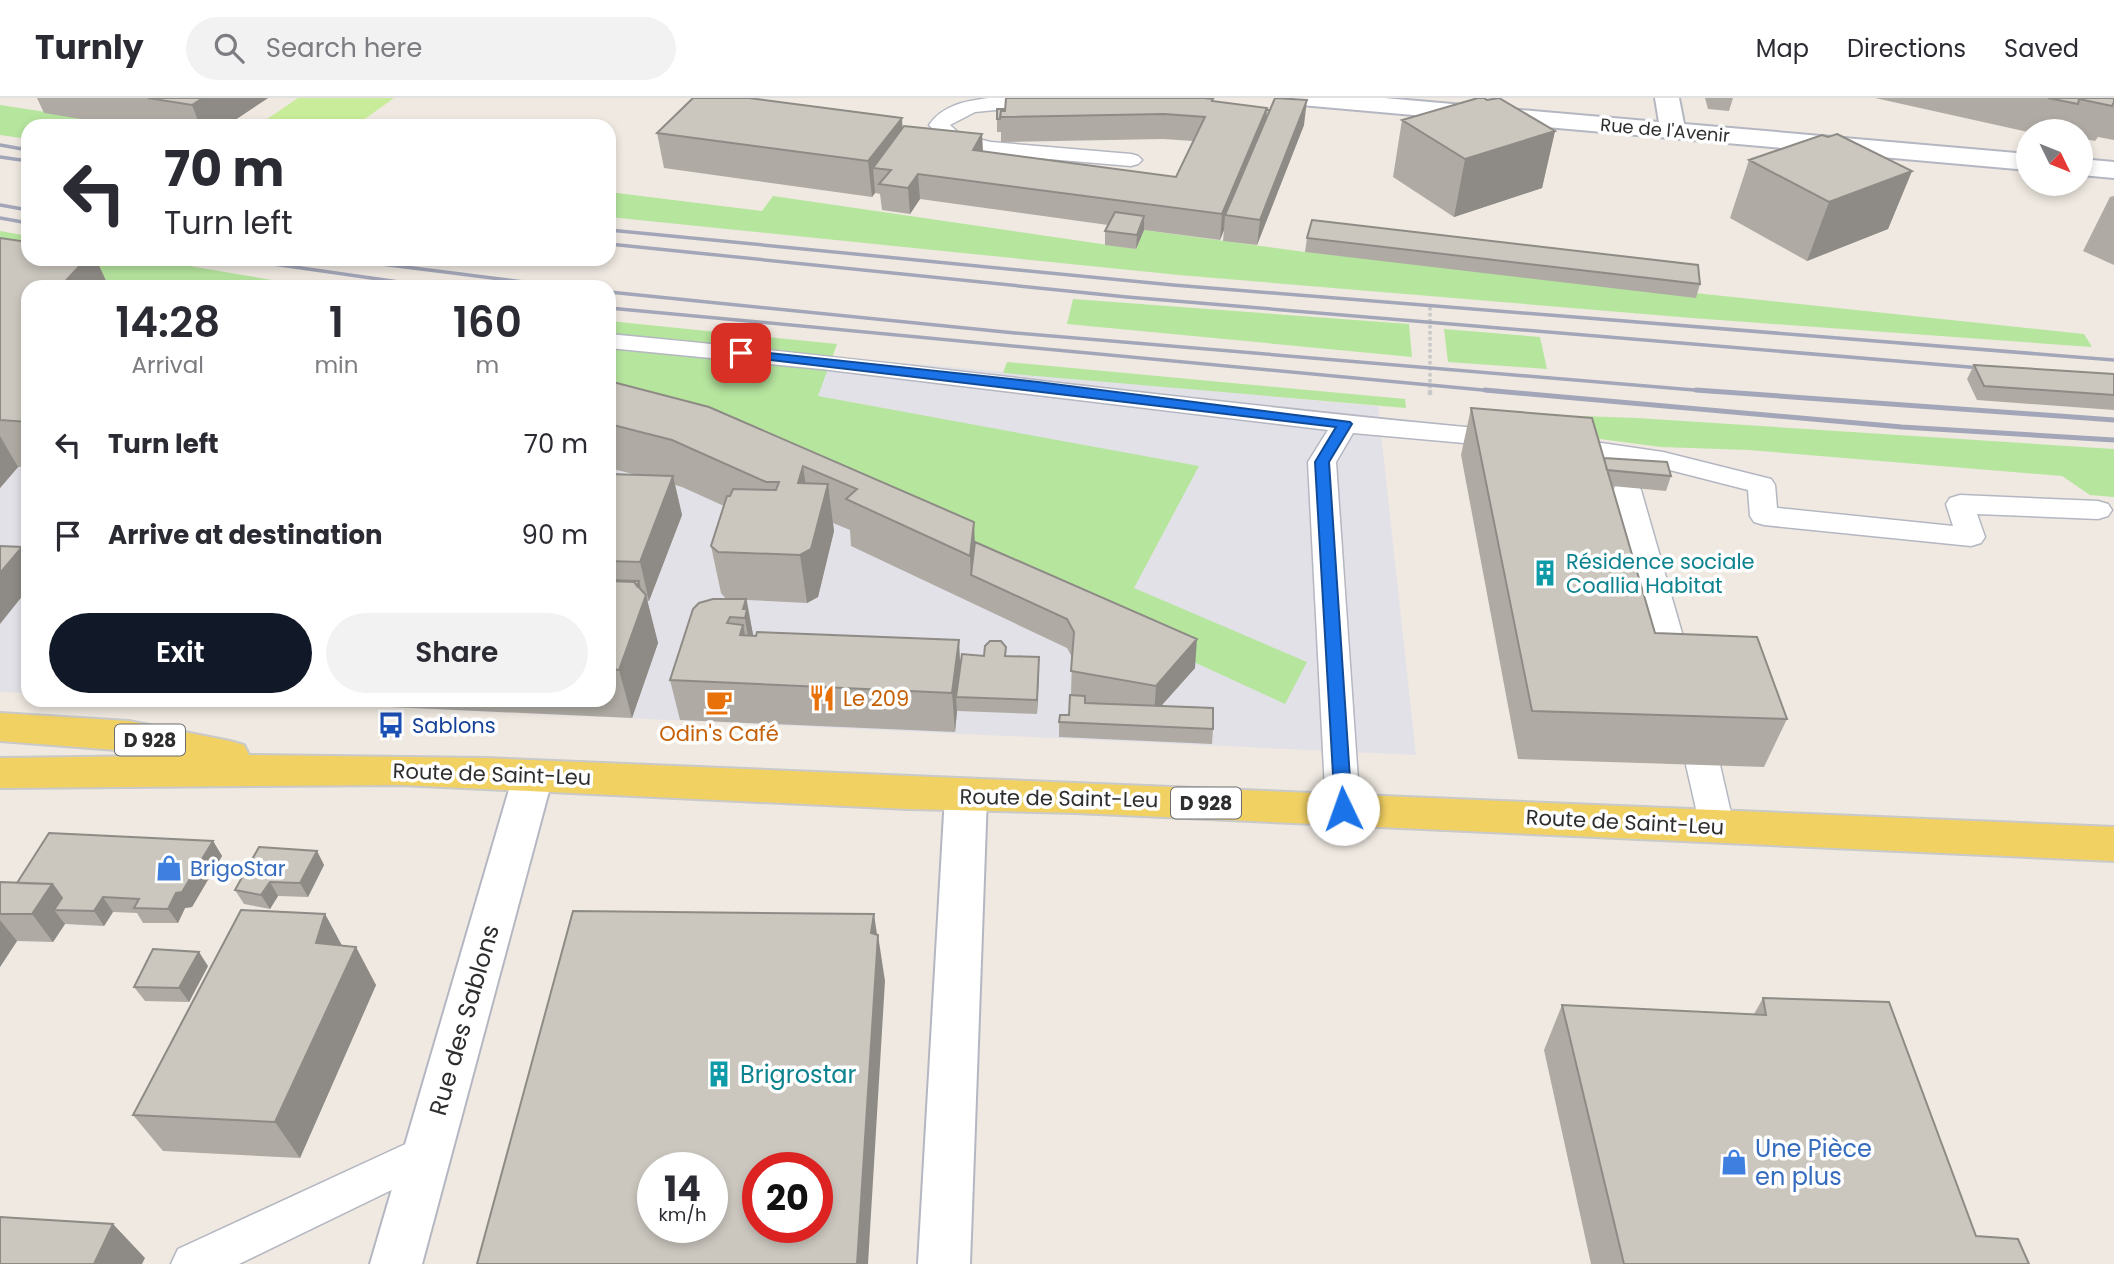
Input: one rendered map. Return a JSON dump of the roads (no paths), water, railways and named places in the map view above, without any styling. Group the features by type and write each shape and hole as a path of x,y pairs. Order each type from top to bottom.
{"main road":[{"name":"Route de Saint-Leu","path":"0,727 129,736 297,770"},
{"name":"Route de Saint-Leu","path":"0,773 398,770 966,796 1077,797 2114,844"}],"street":[{"name":"Rue de l'Avenir","path":"1301,98 2016,161"},
{"path":"1667,98 1673,131"},
{"path":"2093,168 2114,170"},
{"name":"Rue des Sablons","path":"396,1264 533,776"},
{"path":"944,1264 966,796"}],"lane":[{"path":"939,125 942,117 965,105 1036,102 1056,98"},
{"path":"913,127 939,125 954,140 991,148 1131,160"},
{"path":"616,342 821,361 1345,424 1550,443 1663,460 1761,485 1764,516 1971,537 1959,504 2098,510"},
{"path":"1343,809 1322,462 1345,424"},
{"path":"1627,490 1680,683"},
{"path":"1703,765 1717,826"},
{"path":"193,1264 425,1154"}],"railway":[{"path":"0,145 21,149"},
{"path":"0,157 21,160"},
{"path":"0,205 21,209"},
{"path":"0,218 21,222"},
{"path":"616,231 1173,285 2114,360"},
{"path":"616,245 1127,297 1993,369"},
{"path":"288,266 385,280"},
{"path":"397,266 508,280"},
{"path":"616,293 1015,333 1718,392"},
{"path":"616,309 1504,392"},
{"path":"1485,390 1902,427 2114,440"},
{"path":"1696,390 2114,420"}],"place":[{"name":"Résidence sociale Coallia Habitat","path":"1545,573"},
{"name":"Le 209","path":"822,698"},
{"name":"Odin's Café","path":"719,702"},
{"name":"Sablons","path":"391,725"},
{"name":"BrigoStar","path":"169,868"},
{"name":"Brigrostar","path":"719,1074"},
{"name":"Une Pièce en plus","path":"1734,1162"}]}
